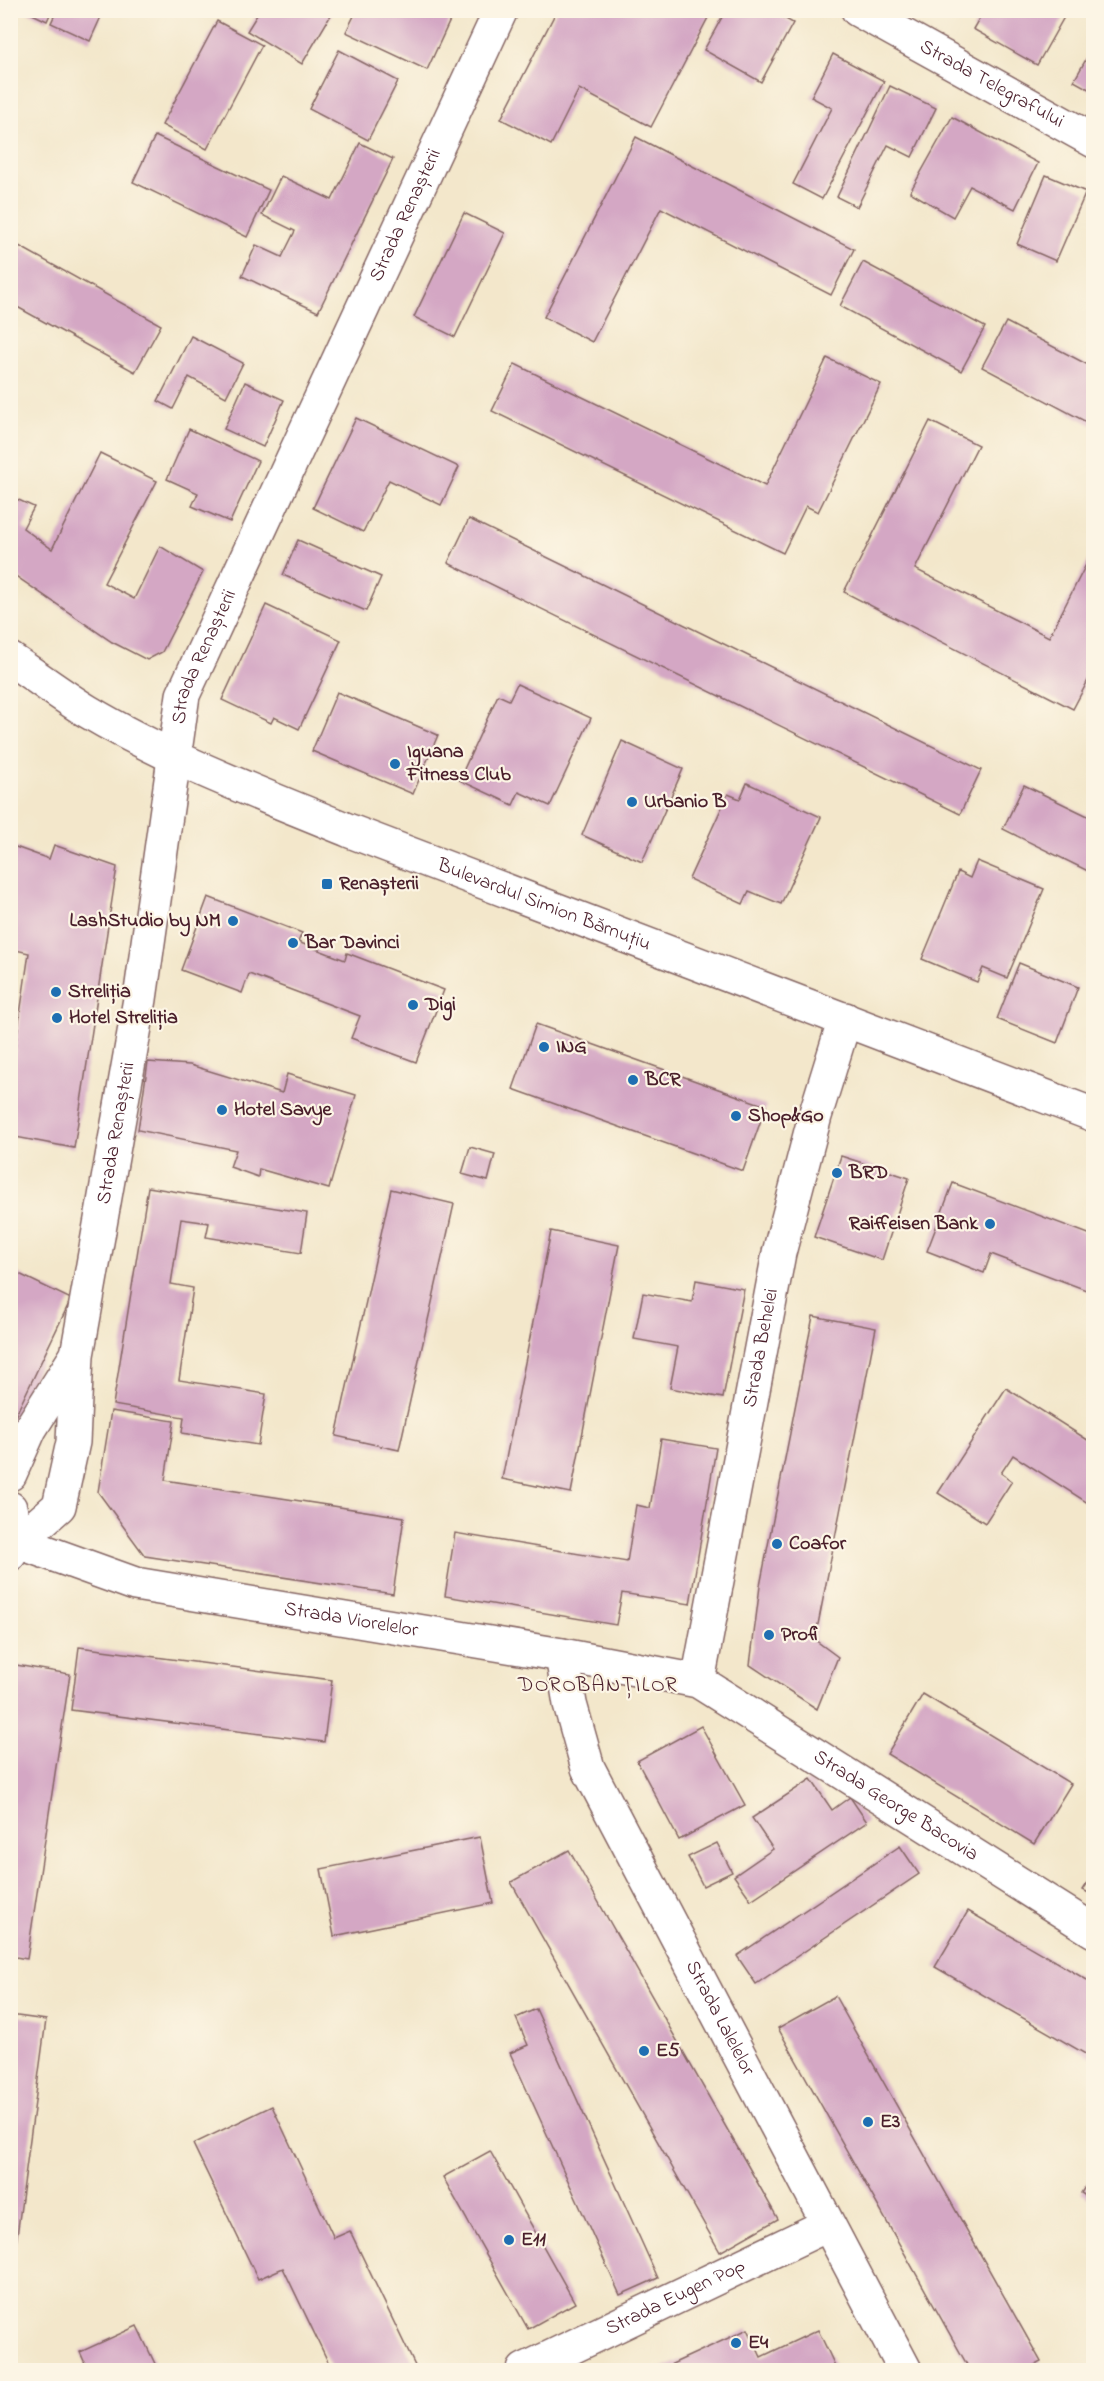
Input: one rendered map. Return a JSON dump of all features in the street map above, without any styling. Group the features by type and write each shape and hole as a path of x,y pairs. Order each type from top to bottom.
{"street":[{"name":"Strada Renașterii","path":"13,1545 59,1506 73,1442 77,1355 140,999 183,694 501,10"},
{"name":"Strada Telegrafului","path":"858,10 1094,141"},
{"name":"Bulevardul Simion Bărnuțiu","path":"10,659 86,710 175,757 350,831 1094,1115"},
{"name":"Strada Behelei","path":"698,1681 779,1253 815,1116 844,1018"},
{"name":"Strada Renașterii","path":"10,1474 30,1429 77,1355"},
{"path":"10,1508 13,1545"},
{"name":"Strada Viorelelor","path":"13,1545 135,1584 562,1655 698,1681"},
{"name":"Strada Lalelelor","path":"562,1655 570,1704 588,1768 905,2370"},
{"name":"Strada George Bacovia","path":"698,1681 1094,1930"},
{"name":"Strada Eugen Pop","path":"524,2370 827,2225"}],"building":[{"path":"24,10 52,10 47,21"},
{"path":"57,10 104,10 90,41 51,23"},
{"path":"260,10 334,10 302,64 247,31"},
{"path":"357,10 440,10 452,16 427,70 346,32"},
{"path":"557,10 712,10 651,127 579,89 551,145 501,119"},
{"path":"726,10 770,10 793,23 761,82 704,50"},
{"path":"984,10 1068,10 1037,65 973,29"},
{"path":"217,21 262,45 207,149 162,125"},
{"path":"1094,45 1094,92 1074,81"},
{"path":"339,50 398,81 368,140 309,109"},
{"path":"833,54 884,81 822,199 793,184 832,108 811,97"},
{"path":"890,86 936,108 912,157 888,145 857,207 837,197"},
{"path":"952,117 1038,163 1015,209 970,186 953,217 910,192"},
{"path":"155,136 269,190 247,237 133,182"},
{"path":"636,137 854,249 831,295 661,208 592,342 544,317"},
{"path":"360,143 393,159 318,312 242,276 256,245 282,257 295,231 262,215 281,176 332,200"},
{"path":"1046,175 1086,192 1056,261 1017,244"},
{"path":"464,213 505,233 455,337 414,317"},
{"path":"10,241 161,325 135,372 10,303"},
{"path":"863,262 985,327 961,371 840,306"},
{"path":"1006,322 1094,368 1094,426 982,367"},
{"path":"191,336 243,363 226,397 189,377 173,409 158,401"},
{"path":"827,358 881,384 818,512 806,506 783,553 492,411 515,364 765,486"},
{"path":"245,382 284,400 263,447 224,429"},
{"path":"356,418 459,467 441,505 389,480 363,532 313,508"},
{"path":"930,421 978,445 915,569 1049,637 1094,549 1094,669 1073,709 844,592"},
{"path":"189,429 258,461 230,522 192,506 198,493 167,479"},
{"path":"100,453 157,481 104,583 134,599 160,546 203,572 162,652 147,660 112,642 10,572 10,496 34,507 23,528 52,549"},
{"path":"469,519 981,770 960,814 448,563"},
{"path":"298,540 381,577 366,611 283,575"},
{"path":"266,605 341,640 299,729 274,717 271,723 222,700"},
{"path":"517,684 591,718 550,806 519,792 513,805 459,780 498,695 509,700"},
{"path":"337,692 438,735 413,794 312,751"},
{"name":"Urbanio B","path":"622,741 683,769 642,862 582,835"},
{"path":"747,783 821,817 781,904 749,891 743,904 689,879 728,794 740,799"},
{"path":"1024,785 1094,819 1094,874 1003,829"},
{"name":"Hotel Streliția","path":"10,845 49,859 54,845 117,867 74,1148 10,1136 10,1082 29,953 16,950 10,963"},
{"path":"977,861 1044,889 1007,978 983,968 977,982 922,959 958,872 970,878"},
{"path":"208,897 302,933 298,942 345,960 347,953 444,990 416,1062 351,1038 360,1016 249,974 242,993 181,970"},
{"path":"1019,963 1078,987 1057,1043 997,1019"},
{"path":"536,1024 766,1106 743,1171 513,1089"},
{"path":"148,1062 190,1065 282,1093 287,1074 356,1095 329,1189 259,1169 258,1177 230,1167 236,1150 138,1130"},
{"path":"470,1147 495,1154 488,1181 462,1174"},
{"path":"841,1156 909,1178 882,1260 814,1237"},
{"path":"953,1183 1094,1236 1094,1293 991,1254 984,1273 927,1251"},
{"path":"148,1187 307,1213 301,1253 206,1237 209,1223 181,1219 171,1284 193,1288 179,1380 266,1394 258,1445 182,1433 184,1417 113,1405"},
{"path":"391,1189 454,1204 399,1450 336,1436"},
{"path":"551,1231 619,1245 571,1493 502,1479"},
{"path":"11,1270 71,1299 10,1427 10,1272"},
{"path":"696,1280 744,1289 723,1398 670,1388 678,1347 634,1339 643,1293 692,1302"},
{"path":"813,1316 876,1328 815,1640 838,1657 817,1709 750,1665 760,1586"},
{"path":"1006,1388 1094,1444 1094,1507 1013,1455 1001,1473 1012,1481 985,1523 938,1493"},
{"path":"111,1411 174,1421 165,1480 404,1517 393,1594 145,1556 98,1492"},
{"path":"661,1439 716,1448 690,1604 622,1593 616,1625 445,1596 455,1533 627,1562 636,1505 650,1508"},
{"path":"79,1647 332,1680 324,1742 71,1710"},
{"path":"10,1664 70,1674 27,1959 10,1956"},
{"path":"923,1694 1071,1784 1034,1844 887,1754"},
{"path":"701,1726 745,1805 679,1840 637,1761"},
{"path":"811,1779 832,1810 850,1797 867,1822 751,1900 734,1876 773,1849 752,1818"},
{"path":"480,1837 493,1903 334,1936 321,1869"},
{"path":"717,1843 732,1872 703,1886 688,1857"},
{"path":"900,1846 919,1874 756,1984 737,1956"},
{"name":"E5","path":"569,1850 778,2219 720,2252 511,1882"},
{"path":"1094,1873 1094,1896 1083,1890"},
{"path":"968,1911 1094,1984 1094,2059 935,1967"},
{"name":"E3","path":"835,1996 1041,2362 1025,2370 970,2370 778,2028"},
{"path":"536,2009 658,2278 620,2295 510,2053 528,2045 516,2018"},
{"path":"10,2015 46,2020 12,2273 10,2273"},
{"path":"272,2106 334,2238 350,2231 417,2370 332,2370 283,2268 258,2279 193,2144"},
{"name":"E11","path":"490,2151 575,2303 528,2329 443,2177"},
{"path":"1094,2173 1094,2201 1081,2193"},
{"path":"137,2326 158,2370 88,2370 80,2352"},
{"path":"748,2329 761,2357 818,2330 837,2370 659,2370"}],"place":[{"name":"Iguana Fitness Club","path":"395,764"},
{"name":"Urbanio B","path":"632,802"},
{"name":"Renașterii","path":"327,884"},
{"name":"LashStudio by NM","path":"233,921"},
{"name":"Bar Davinci","path":"293,943"},
{"name":"Streliția","path":"56,992"},
{"name":"Digi","path":"413,1005"},
{"name":"Hotel Streliția","path":"57,1018"},
{"name":"ING","path":"544,1047"},
{"name":"BCR","path":"633,1080"},
{"name":"Hotel Savye","path":"222,1110"},
{"name":"Shop&Go","path":"736,1116"},
{"name":"BRD","path":"837,1173"},
{"name":"Raiffeisen Bank","path":"990,1224"},
{"name":"Coafor","path":"777,1544"},
{"name":"Profi","path":"769,1635"},
{"name":"E5","path":"644,2051"},
{"name":"E3","path":"868,2122"},
{"name":"E11","path":"509,2240"},
{"name":"E4","path":"736,2343"}],"district":[{"name":"DOROBANȚILOR","path":"598,1686"}]}
